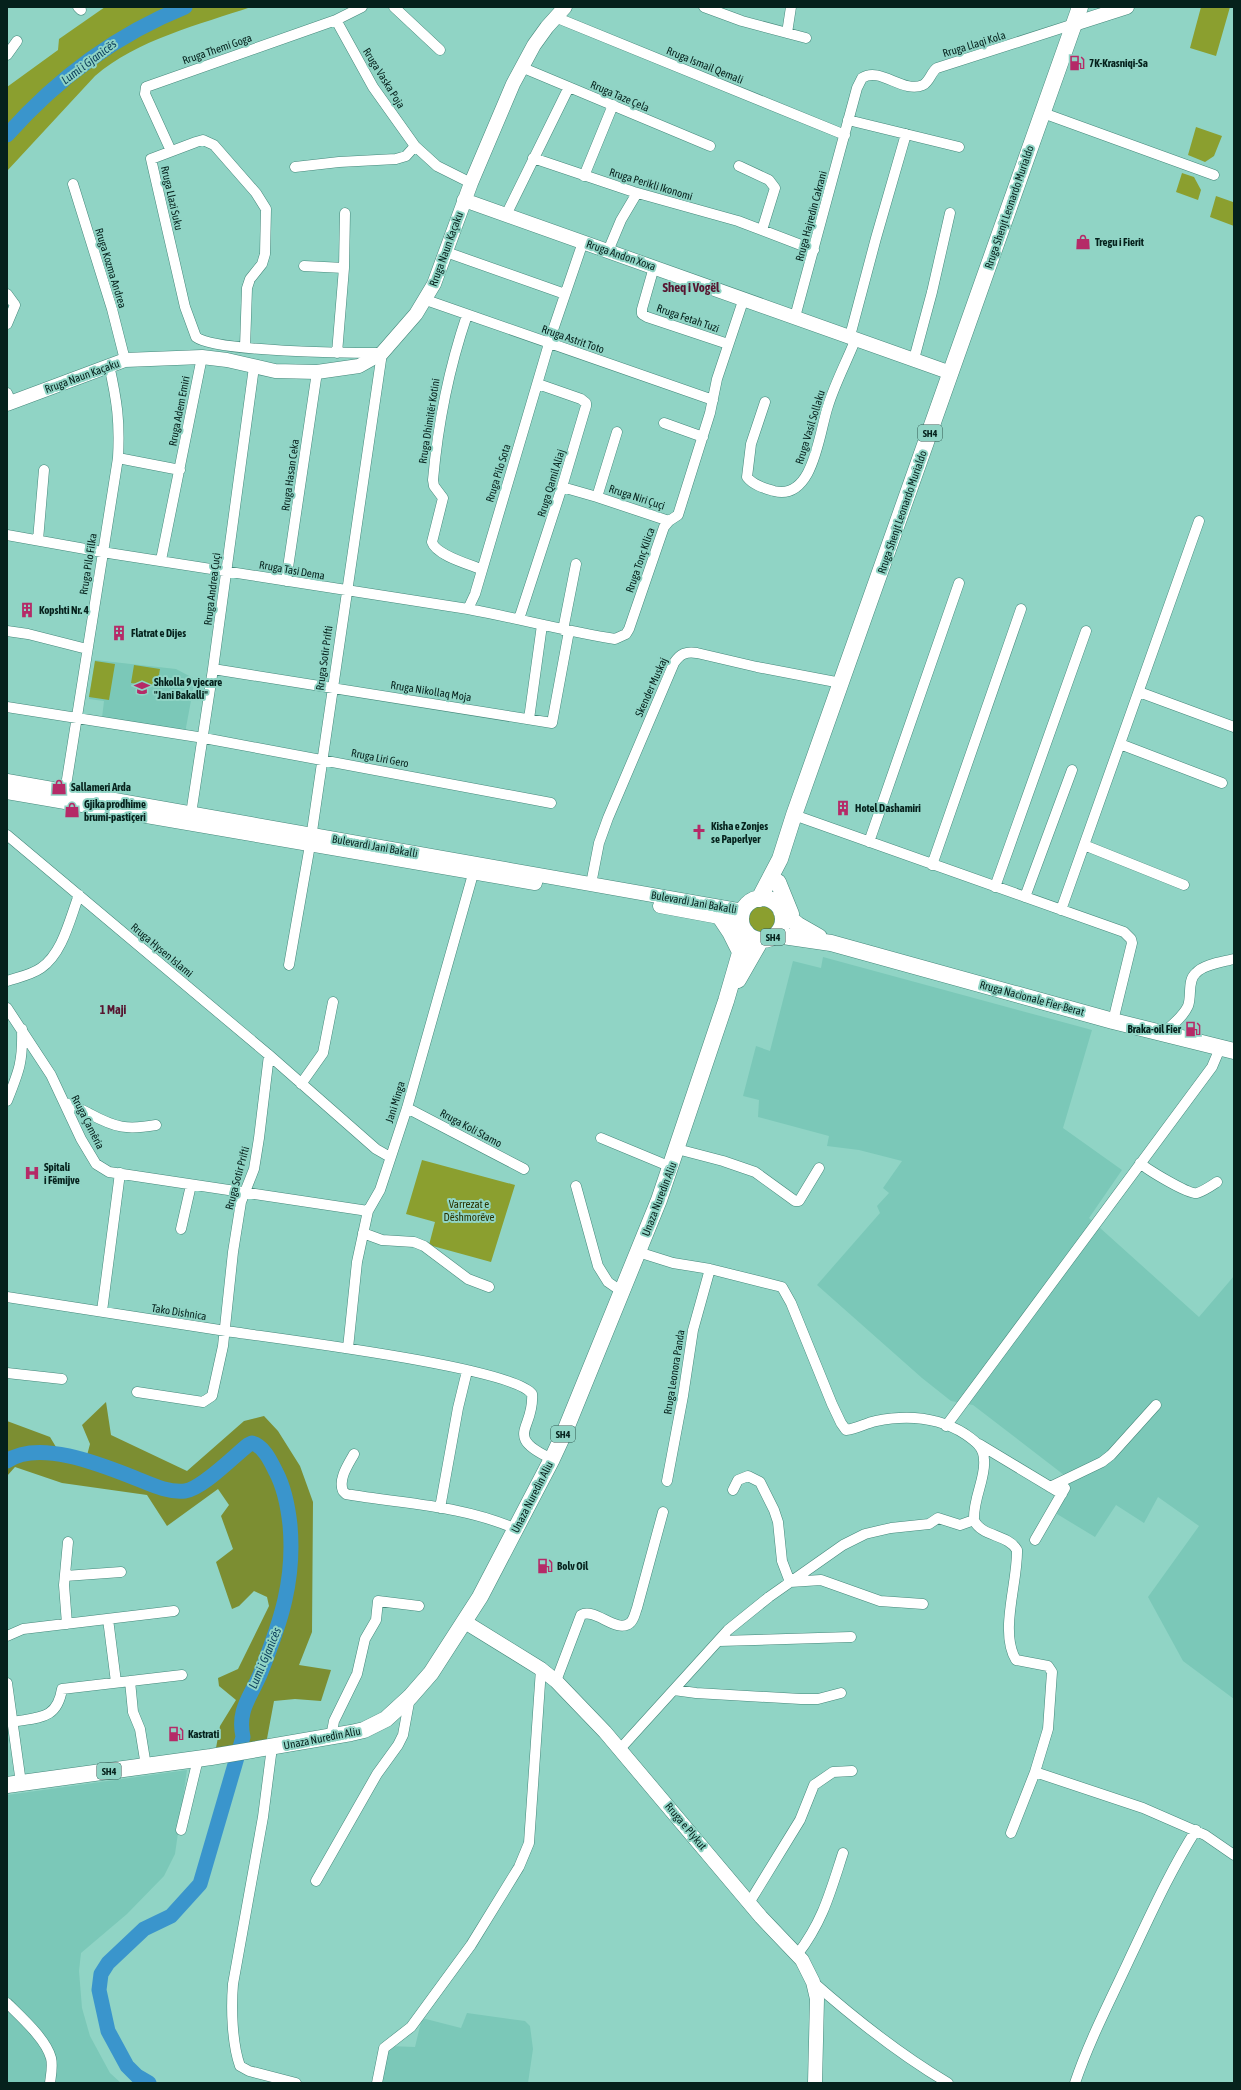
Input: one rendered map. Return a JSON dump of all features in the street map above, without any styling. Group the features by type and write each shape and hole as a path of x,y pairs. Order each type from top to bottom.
{"main road":[{"name":"Rruga Shenjt Leonardo Murialdo","path":"759,899 780,859 794,815 1080,7"},
{"name":"Rruga Shenjt Leonardo Murialdo","path":"779,908 778,882 780,859"},
{"path":"778,882 789,910 798,925"},
{"path":"759,899 769,900 779,908"},
{"name":"SH4","path":"759,899 748,904 744,921 754,938 768,937 782,924 779,908"},
{"name":"Rruga Nacionale Fier-Berat","path":"779,908 798,925 831,943"},
{"path":"720,917 730,932 740,952"},
{"name":"Unaza Nuredin Aliu","path":"14,1784 205,1758 269,1748 364,1730 386,1719 410,1697 431,1673 465,1622 516,1529 565,1431 671,1167 726,1001 740,952 744,921"},
{"name":"Rruga Nacionale Fier-Berat","path":"768,937 831,943 1113,1021 1227,1050"},
{"name":"Unaza Nuredin Aliu","path":"726,1001 768,937"}],"street":[{"name":"Rruga Themi Goga","path":"170,151 145,94 146,87 336,20 362,7"},
{"path":"394,7 440,50"},
{"name":"Rruga Naun Kaçaku","path":"8,400 125,360 202,357 227,360 275,371 318,372 359,366 382,353 426,300 437,278 464,200 521,67 534,45 555,17 565,7"},
{"path":"704,7 742,20 806,38"},
{"path":"787,33 791,7"},
{"path":"1074,24 1127,7"},
{"name":"Rruga Ismail Qemali","path":"555,17 845,135"},
{"name":"Rruga Vaska Poja","path":"336,20 369,81 415,146 437,166 471,183"},
{"name":"Rruga Llaqi Kola","path":"848,120 859,82 865,76 876,76 909,86 920,86 927,82 934,70 937,68 1074,24"},
{"path":"7,55 17,41"},
{"name":"Rruga Taze Çela","path":"521,67 710,146"},
{"path":"506,215 569,87"},
{"path":"584,176 613,105"},
{"path":"1043,112 1214,175"},
{"path":"848,120 959,147"},
{"name":"Rruga Hajredin Cakrani","path":"795,317 848,120"},
{"name":"Rruga Vasil Sollaku","path":"765,402 751,444 747,476 760,486 783,493 788,492 800,483 811,468 828,406 853,337 876,238 906,134"},
{"name":"Rruga Llazi Suku","path":"245,347 247,288 265,254 266,210 256,193 210,142 203,140 151,159 189,320 196,336 202,341 245,347 337,353 382,353"},
{"path":"295,167 339,162 396,159 406,156 415,146"},
{"name":"Rruga Perikli Ikonomi","path":"533,158 637,193 717,215 814,250"},
{"path":"739,166 769,180 775,188 762,230"},
{"name":"Rruga Kozma Andrea","path":"73,184 112,309 125,360"},
{"path":"608,251 621,220 637,193"},
{"name":"Rruga Andon Xoxa","path":"464,200 744,298 951,373"},
{"path":"337,353 344,268 345,213"},
{"path":"914,359 932,292 950,213"},
{"name":"Rruga Pilo Sota","path":"468,609 475,594 549,344 584,242"},
{"path":"446,252 565,294"},
{"path":"304,266 344,268"},
{"name":"Rruga Fetah Tuzi","path":"654,267 642,309 642,314 728,344"},
{"path":"7,294 15,305 7,324"},
{"name":"Rruga Tonç Kilica","path":"566,631 615,639 626,634 632,623 664,527 669,520 678,515 703,437 728,344 744,298"},
{"name":"Rruga Astrit Toto","path":"426,300 713,400"},
{"name":"Rruga Dhimitër Kotini","path":"467,315 446,385 436,438 433,480 434,486 443,498 432,542 434,548 481,570"},
{"name":"Rruga Sotir Prifti","path":"289,965 311,840 332,687 382,353"},
{"name":"Rruga Adem Emiri","path":"161,560 202,357"},
{"name":"Rruga Pilo Filka","path":"65,792 118,458 120,425 117,400 109,365"},
{"name":"Rruga Andrea Çuçi","path":"191,814 214,669 254,367"},
{"name":"Rruga Hasan Ceka","path":"286,581 318,372"},
{"name":"Rruga Qamil Aliaj","path":"519,619 562,488 586,403 581,398 538,384"},
{"path":"664,423 703,437"},
{"name":"Rruga Niri Çuçi","path":"597,497 617,432"},
{"path":"118,458 180,470"},
{"path":"38,540 44,470"},
{"name":"Rruga Niri Çuçi","path":"562,488 597,497 669,520"},
{"path":"1061,910 1199,521"},
{"name":"Rruga Tasi Dema","path":"7,535 102,552 468,609 519,619 566,631"},
{"path":"566,631 576,564"},
{"path":"869,842 959,583"},
{"path":"932,865 1021,609"},
{"path":"529,719 542,625"},
{"path":"7,631 28,634 87,649"},
{"name":"Rruga Nikollaq Moja","path":"214,669 552,723 566,631"},
{"path":"994,887 1086,631"},
{"name":"Skender Muskaj","path":"591,884 599,842 608,818 674,663 682,654 697,652 758,667 841,684"},
{"path":"1139,692 1234,727"},
{"path":"7,707 77,718"},
{"name":"Rruga Liri Gero","path":"77,718 204,738 322,759 551,803"},
{"path":"1120,744 1222,783"},
{"path":"1025,897 1072,770"},
{"name":"Bulevardi Jani Bakalli","path":"7,781 191,814 311,840"},
{"name":"Bulevardi Jani Bakalli","path":"7,792 311,840 475,868 744,921"},
{"path":"794,815 1115,929 1131,939 1132,948 1113,1021"},
{"name":"Rruga Hysen Islami","path":"7,835 269,1055 376,1149 390,1157"},
{"path":"1084,845 1184,884"},
{"name":"Bulevardi Jani Bakalli","path":"475,868 591,884 744,921"},
{"name":"Jani Minga","path":"348,1348 357,1262 368,1211 380,1190 407,1108 475,868"},
{"path":"7,981 31,974 50,961 62,940 79,895"},
{"path":"1163,1033 1186,1010 1189,1004 1192,977 1196,972 1234,959"},
{"path":"301,1084 323,1053 333,1002"},
{"name":"Rruga Çamëria","path":"7,1008 52,1076 81,1139 96,1164 109,1172 368,1211"},
{"path":"7,1101 19,1071 22,1046 22,1029"},
{"path":"946,1426 1140,1163 1212,1067 1227,1050"},
{"name":"Rruga Sotir Prifti","path":"137,1392 200,1402 207,1401 212,1396 226,1331 234,1246 241,1202 254,1169 269,1055"},
{"path":"65,1103 72,1104 107,1123 120,1127 133,1128 156,1125"},
{"name":"Rruga Koli Stamo","path":"407,1108 524,1169"},
{"path":"601,1138 671,1167"},
{"path":"677,1149 729,1163 755,1172 795,1201 800,1201 819,1168"},
{"path":"1140,1163 1153,1173 1193,1193 1203,1191 1216,1182"},
{"path":"102,1312 120,1173"},
{"path":"181,1229 191,1185"},
{"path":"576,1186 598,1266 608,1282 621,1291"},
{"path":"363,1233 382,1240 414,1242 419,1244 468,1279 489,1287"},
{"path":"638,1252 673,1263 710,1269 782,1286 791,1303 840,1423 846,1430 876,1421 912,1418 926,1419 962,1432 978,1444 1062,1494"},
{"name":"Rruga Leonora Panda","path":"667,1480 683,1396 693,1330 710,1269"},
{"name":"Tako Dishnica","path":"7,1297 226,1331 348,1348 467,1371 517,1383 530,1391 533,1401 525,1425 524,1439 532,1448 552,1459"},
{"path":"440,1508 458,1408 467,1371"},
{"path":"7,1373 62,1379"},
{"path":"1050,1487 1102,1462 1111,1455 1156,1405"},
{"path":"978,1444 983,1452 984,1461 975,1500 974,1520 980,1528 1007,1541 1018,1550 1010,1629 1010,1647 1016,1660 1020,1662 1048,1666 1052,1672 1048,1729 1035,1772 1011,1833"},
{"path":"354,1454 345,1471 342,1482 342,1491 346,1494 440,1508 484,1517 516,1529"},
{"path":"733,1490 738,1480 748,1476 760,1482 778,1522 782,1561 790,1582"},
{"path":"1035,1540 1072,1476"},
{"path":"556,1681 581,1615 588,1614 620,1624 626,1624 631,1621 637,1608 663,1512"},
{"path":"620,1749 719,1641 749,1612 843,1545 865,1534 891,1528 929,1524 938,1518 960,1525 974,1520"},
{"path":"67,1624 65,1576 68,1542"},
{"path":"65,1576 121,1572"},
{"path":"790,1582 821,1580 880,1602 922,1604"},
{"path":"331,1737 334,1722 357,1674 365,1639 376,1620 378,1601 419,1606"},
{"path":"7,1636 23,1629 174,1611"},
{"path":"108,1619 116,1682"},
{"name":"Rruga e Plykut","path":"465,1622 541,1669 556,1681 620,1749 749,1903 797,1955 806,1967 812,1982 818,2008 815,2083"},
{"path":"719,1641 851,1637"},
{"path":"377,2083 384,2048 411,2027 451,1973 486,1921 524,1857 529,1842 541,1669"},
{"path":"12,1722 39,1717 54,1711 58,1706 62,1689 182,1675"},
{"path":"130,1681 133,1712 140,1729 146,1766"},
{"path":"7,1683 12,1722 14,1784"},
{"path":"674,1690 696,1693 801,1699 818,1699 841,1693"},
{"path":"316,1881 377,1774 403,1735 410,1697"},
{"path":"269,1748 263,1817 233,1984 233,2011 236,2050 240,2066 249,2071 296,2083"},
{"path":"180,1830 205,1758"},
{"path":"749,1903 800,1820 814,1785 833,1772 852,1771"},
{"path":"1035,1772 1143,1808 1196,1830 1234,1855"},
{"path":"1075,2083 1092,2041 1133,1952 1162,1893 1196,1830"},
{"path":"797,1955 813,1934 820,1920 843,1853"},
{"path":"812,1982 871,2032 922,2068 948,2083"},
{"path":"7,2003 30,2026 49,2053 52,2068 50,2083"}],"shaded area":[{"name":"Shkolla 9 vjecare \"Jani Bakalli\"","path":"95,660 176,669 195,679 185,733 102,718 104,701 89,699"},
{"path":"823,957 1092,1030 1063,1128 1122,1170 1089,1218 1199,1317 1234,1276 1234,1699 1183,1661 1148,1597 1199,1526 1158,1497 1144,1523 1116,1505 1095,1537 1057,1514 1064,1475 973,1405 951,1401 922,1378 817,1285 880,1213 877,1206 889,1193 883,1188 902,1161 859,1150 827,1146 829,1136 758,1117 759,1100 743,1096 756,1046 770,1051 793,961 821,968"},
{"path":"187,1770 175,1854 164,1876 127,1914 81,1953 79,1971 82,2008 90,2036 110,2073 121,2083 7,2083 7,1795"},
{"path":"467,2013 525,2021 530,2026 533,2049 528,2083 381,2083 388,2046 415,2047 422,2018 461,2028"}],"green space":[{"path":"105,7 251,7 170,34 130,52 111,63 95,76 7,171 7,87 58,50 59,39"},
{"path":"1201,7 1230,7 1216,56 1190,48"},
{"path":"1196,127 1222,136 1214,156 1205,162 1188,155"},
{"path":"1182,173 1194,177 1201,190 1198,200 1176,192"},
{"path":"1216,196 1233,202 1234,226 1210,217"},
{"path":"95,661 115,664 109,700 89,697"},
{"path":"134,665 160,669 157,687 131,683"},
{"path":"762,906 771,910 775,919 771,928 762,932 753,928 749,919 753,910"},
{"name":"Varrezat e Dëshmorëve","path":"422,1160 515,1185 491,1262 429,1245 435,1222 406,1214"},
{"path":"106,1402 111,1435 187,1471 244,1421 264,1416 278,1431 300,1466 313,1502 312,1632 299,1665 331,1670 321,1701 295,1699 274,1701 266,1744 216,1748 220,1726 236,1700 219,1686 218,1678 238,1669 269,1606 267,1597 254,1591 239,1606 232,1609 216,1562 233,1549 221,1516 229,1505 218,1489 167,1526 147,1495 62,1483 15,1467 7,1476 7,1421 50,1437 62,1457 85,1463 90,1444 82,1425"}],"waterway":[{"name":"Lumi i Gjanicës","path":"7,135 46,95 88,60 135,31 159,18 185,7"},
{"name":"Lumi i Gjanicës","path":"7,1461 20,1455 36,1453 53,1453 71,1456 172,1491 185,1491 200,1485 252,1443 260,1447 269,1459 279,1478 286,1498 291,1545 285,1600 275,1635 261,1672 243,1711 243,1737 200,1884 171,1916 144,1929 108,1963 101,1974 99,1990 108,2031 127,2066 137,2076 149,2083"}],"place":[{"name":"7K-Krasniqi-Sa","path":"1077,63"},
{"name":"Tregu i Fierit","path":"1083,242"},
{"name":"Kopshti Nr. 4","path":"27,610"},
{"name":"Flatrat e Dijes","path":"119,633"},
{"name":"Shkolla 9 vjecare \"Jani Bakalli\"","path":"142,688"},
{"name":"Sallameri Arda","path":"59,787"},
{"name":"Hotel Dashamiri","path":"843,808"},
{"name":"Gjika prodhime brumi-pastiçeri","path":"72,810"},
{"name":"Kisha e Zonjes se Paperlyer","path":"699,832"},
{"name":"Braka-oil Fier","path":"1193,1029"},
{"name":"Spitali i Fëmijve","path":"32,1173"},
{"name":"Bolv Oil","path":"545,1566"},
{"name":"Kastrati","path":"176,1734"}],"district":[{"name":"Sheq i Vogël","path":"691,287"},
{"name":"1 Maji","path":"113,1010"}]}
